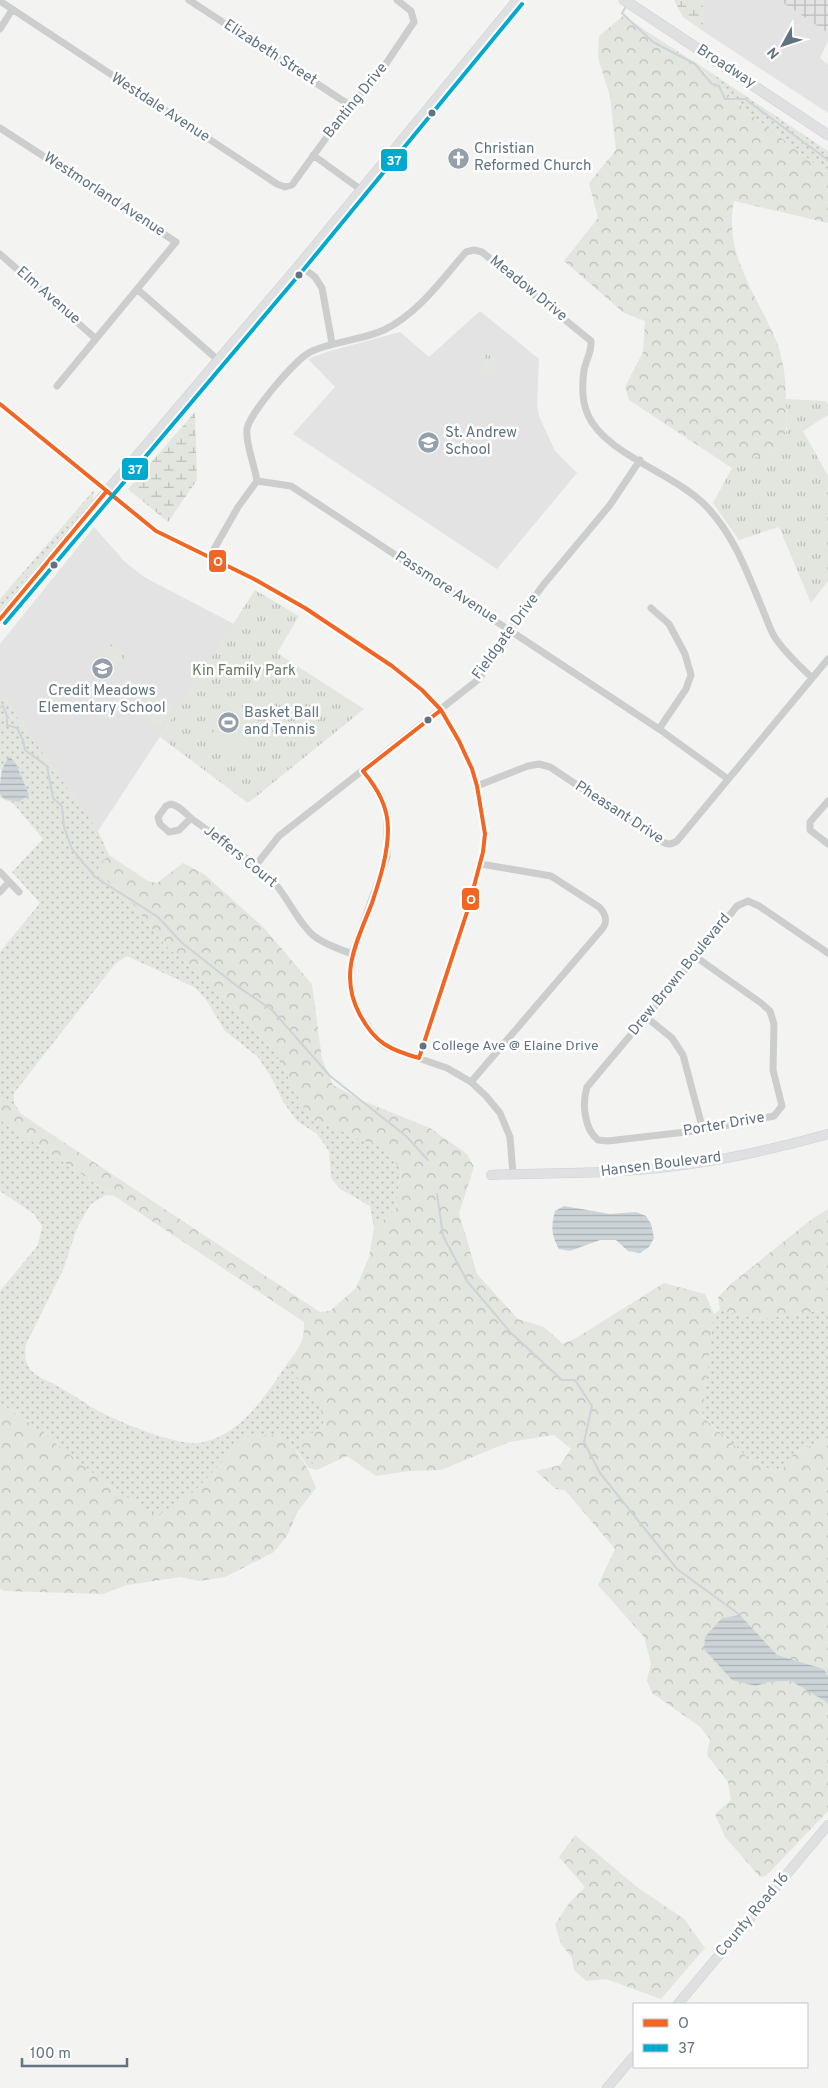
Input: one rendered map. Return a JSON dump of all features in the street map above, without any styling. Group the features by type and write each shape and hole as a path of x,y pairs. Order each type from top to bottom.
{"main road":[{"name":"Broadway","path":"624,0 828,135"}],"street":[{"name":"Elizabeth Street","path":"189,0 351,106"},
{"name":"Banting Drive","path":"312,155 381,71 414,22 411,11 397,0"},
{"path":"0,619 299,265 517,0"},
{"name":"Westdale Avenue","path":"0,2 277,184 285,187 292,185 312,155"},
{"path":"0,29 12,10"},
{"name":"Westmorland Avenue","path":"0,128 176,242 57,386"},
{"path":"312,155 360,189"},
{"name":"Meadow Drive","path":"257,481 247,438 248,425 270,393 297,362 309,352 332,343 384,330 415,310 466,252 474,250 482,252 591,341 590,354 584,369 583,389 587,414 596,429 619,449 640,460 694,495 724,527 736,548 774,636 790,656 812,678"},
{"name":"Elm Avenue","path":"0,254 95,338"},
{"path":"299,265 315,277 322,288 332,343"},
{"path":"137,289 218,360"},
{"path":"0,404 156,531 254,579 305,608 392,666 422,690 441,710 459,740 472,770 477,786 485,834 481,864 468,909 419,1058"},
{"name":"Fieldgate Drive","path":"256,866 279,836 479,679 510,630 544,584 610,505 640,460"},
{"path":"209,558 238,507 257,481"},
{"name":"Passmore Avenue","path":"257,481 291,486 658,729 728,779"},
{"path":"651,608 669,624 685,654 691,676 686,689 658,729"},
{"name":"Pheasant Drive","path":"477,786 528,766 539,764 550,767 667,844 677,841 828,659"},
{"path":"363,771 381,796 387,813 386,857 352,954 350,985 355,1003 373,1034 389,1048 447,1068 471,1082 486,1096 500,1113 510,1137 513,1174"},
{"path":"828,801 810,822 810,830 828,844"},
{"name":"Jeffers Court","path":"191,818 179,830 169,832 160,824 158,817 166,806 171,804 184,810 191,818 256,866 276,884 305,928 316,938 352,954"},
{"path":"471,1082 603,928 606,921 604,912 599,907 551,876 481,864"},
{"path":"0,872 19,892"},
{"path":"0,892 9,882"},
{"name":"Drew Brown Boulevard","path":"594,1137 590,1131 584,1104 587,1088 737,906 748,901 759,906 828,954"},
{"name":"Porter Drive","path":"594,1137 601,1141 703,1130 770,1118 782,1106 773,1070 775,1031 770,1011 696,957"},
{"path":"646,1017 678,1045 683,1055 703,1130"},
{"name":"Hansen Boulevard","path":"491,1175 581,1174 667,1167 776,1149 828,1134"},
{"name":"County Road 16","path":"679,2003 828,1825"},
{"path":"607,2088 633,2057"}],"shaded area":[{"path":"703,0 782,0 782,2 828,33 828,41 820,58 828,65 828,113 703,31"},
{"path":"782,0 828,0 828,33 782,2"},
{"name":"St. Andrew School","path":"480,311 539,359 537,404 539,416 555,451 577,473 497,569 293,434 335,387 308,359 400,332 429,357"},
{"name":"Credit Meadows Elementary School","path":"94,527 125,562 144,577 234,624 98,831 0,693 0,644"},
{"path":"10,757 16,764 29,795 19,802 4,799 0,794 2,769"},
{"path":"564,1206 610,1214 636,1212 646,1216 651,1224 654,1238 649,1247 640,1253 628,1251 616,1240 600,1240 570,1251 559,1249 553,1235 553,1221 555,1211"},
{"path":"740,1615 777,1655 824,1669 828,1676 828,1703 791,1681 769,1682 756,1686 732,1680 704,1649 705,1637 722,1618"}],"green space":[{"path":"674,0 703,0 703,31 683,17"},
{"path":"623,16 688,58 750,114 828,174 828,223 734,201 733,239 737,256 776,340 783,365 787,422 784,436 776,448 732,468 629,400 625,387 643,352 645,321 624,313 564,261 598,218 589,183 616,150 610,96 598,58 599,36"},
{"path":"689,58 828,151 828,174 750,114"},
{"path":"485,354 499,358 494,378 480,375"},
{"path":"786,399 825,401 828,404 828,415 803,431 828,476 828,581 811,603 779,527 739,540 713,503 732,468 773,450 782,440 787,430"},
{"path":"195,412 197,480 168,522 128,489"},
{"path":"94,490 93,499 0,610 0,599"},
{"name":"Kin Family Park","path":"255,590 299,616 277,653 364,709 248,803 160,737","holes":["228,704 243,712 233,732"]},
{"path":"111,644 126,656 117,666 103,654"},
{"path":"153,688 174,706 161,727 135,710"},
{"path":"0,693 98,831 109,855 98,866 105,879 133,904 165,945 230,1001 276,1054 309,1118 370,1143 378,1142 401,1169 396,1209 374,1228 370,1206 340,1189 331,1178 329,1151 317,1134 297,1121 284,1103 258,1057 225,1031 205,998 194,987 127,956 115,964 14,1093 14,1103 21,1114 0,1100 0,952 40,903 12,872 43,839 13,803 0,798 0,794 4,799 1,768 0,771"},
{"path":"53,693 64,701 59,708 48,699"},
{"name":"Basket Ball and Tennis","path":"228,704 243,712 233,732 247,739 239,754 210,738"},
{"path":"109,855 148,881 157,883 183,863 204,874 263,927 312,984 322,1059 333,1085 363,1101 430,1128 467,1154 474,1167 459,1213 477,1274 518,1319 544,1327 563,1344 576,1338 664,1283 705,1294 714,1314 702,1416 748,1458 779,1474 794,1453 828,1438 828,1676 824,1669 777,1655 739,1615 756,1686 769,1682 791,1681 828,1703 828,1811 766,1876 760,1877 725,1837 715,1814 731,1800 728,1782 707,1755 710,1739 699,1726 652,1693 647,1680 651,1664 644,1637 598,1585 615,1549 565,1490 556,1489 536,1471 560,1465 571,1449 554,1435 509,1442 441,1470 409,1471 376,1476 347,1456 317,1470 298,1440 324,1427 320,1406 287,1364 302,1340 304,1322 0,1120 0,1100 320,1312 330,1311 356,1288 369,1257 374,1228 396,1209 401,1169 378,1142 370,1143 309,1118 276,1054 230,1001 165,945 133,904 105,879 98,866"},
{"path":"0,1120 114,1196 106,1195 91,1204 77,1228 63,1270 26,1344 25,1354 30,1369 40,1377 96,1410 136,1428 178,1441 199,1443 214,1439 240,1423 261,1401 287,1364 320,1406 324,1427 299,1440 317,1470 309,1468 297,1451 247,1436 195,1491 157,1517 108,1485 30,1423 0,1403 0,1291 38,1245 42,1226 34,1214 0,1191"},
{"path":"828,1209 828,1310 758,1319 720,1310 718,1297 732,1283 812,1219"},
{"path":"720,1310 758,1319 828,1310 828,1438 794,1453 779,1474 748,1458 702,1415 714,1314"},
{"path":"0,1403 30,1423 108,1485 157,1516 195,1491 247,1436 281,1435 302,1459 316,1488 298,1511 287,1536 274,1552 225,1577 199,1581 181,1577 127,1585 103,1594 4,1591 0,1589"},
{"path":"575,1835 637,1887 684,1919 705,1948 661,1999 606,1979 586,1981 574,1970 572,1958 561,1944 555,1924 570,1902 585,1887 559,1857"}],"waterway":[{"path":"625,8 622,13 653,42 695,64 712,84 719,86 725,99 745,99 828,160"},
{"path":"0,707 3,706 7,716 7,725 17,728 23,740 25,750 47,766 53,798 62,806 64,827 72,849 95,877 158,917 181,942 237,986 272,1010 330,1076 406,1136 428,1160"},
{"path":"437,1194 443,1236 467,1281 511,1333 562,1380 575,1380 592,1406 584,1442 600,1473 677,1569 740,1615"}],"transit line":[{"name":"37","path":"5,623 304,269 522,4"},
{"name":"O","path":"0,404 156,531 254,579 305,608 392,666 422,690 441,710"},
{"name":"O","path":"0,619 106,492"},
{"name":"O","path":"441,710 459,741 472,769 477,786 485,834 483,852 468,909 419,1058 384,1044 371,1032 360,1015 354,1000 350,986 350,972 356,945 381,876 388,838 388,821 384,805 373,784 363,771 441,710"}],"place":[{"name":"Christian Reformed Church","path":"458,158"},
{"name":"St. Andrew School","path":"429,442"},
{"name":"Credit Meadows Elementary School","path":"102,668"},
{"name":"Basket Ball and Tennis","path":"228,722"},
{"name":"College Ave @ Elaine Drive","path":"423,1046"}]}
